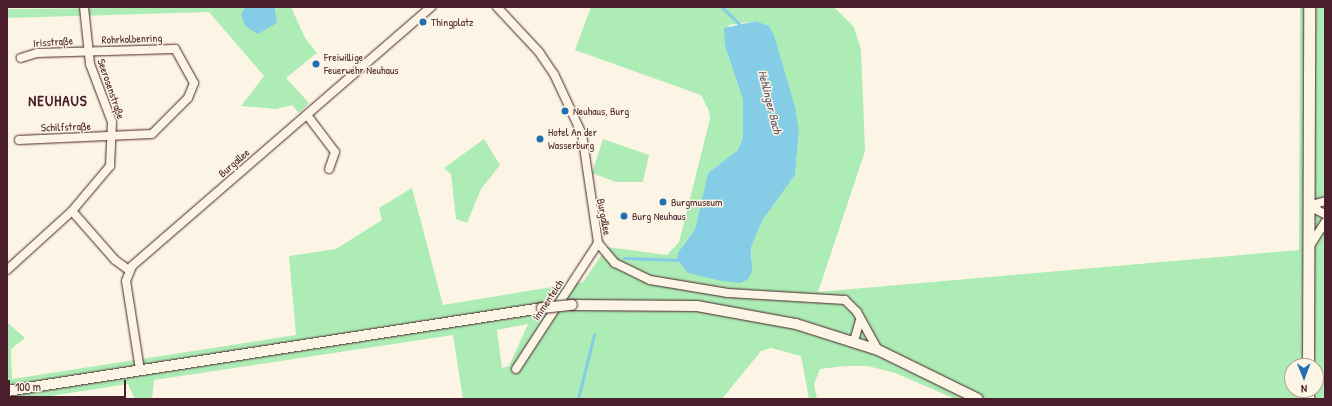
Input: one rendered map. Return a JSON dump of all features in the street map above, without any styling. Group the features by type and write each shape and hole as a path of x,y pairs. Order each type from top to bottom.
{"main road":[{"path":"1308,358 1310,206 1309,7"}],"street":[{"name":"Seerosenstraße","path":"7,270 72,211 110,166 113,136 108,108 94,79 88,51 84,7"},
{"name":"Burgallee","path":"129,270 431,7"},
{"name":"Burgallee","path":"497,7 549,64 580,131 598,243 615,263 650,280 759,297 833,298 852,305 878,350"},
{"name":"Rohrkolbenring","path":"88,51 175,49 194,83 188,98 152,134 113,136"},
{"name":"Irisstraße","path":"21,58 36,53 88,51"},
{"path":"307,115 335,152 329,169"},
{"name":"Schilfstraße","path":"19,140 113,136"},
{"path":"1310,206 1325,201"},
{"path":"1310,206 1325,214"},
{"path":"72,211 115,260 129,270 128,298 140,370"},
{"path":"1309,247 1325,222"},
{"name":"Immenteich","path":"516,369 598,243"},
{"path":"7,391 542,308 572,305 640,303 704,307 783,321 854,341 878,350 978,399"},
{"path":"854,341 860,320"}],"green space":[{"path":"245,7 241,14 276,14 275,7 291,7 305,38 317,53 286,78 309,103 299,113 292,105 276,109 241,106 264,76 209,12 7,18 7,9"},
{"path":"591,7 834,7 854,27 861,50 865,151 818,292 1299,250 1300,7 1325,7 1325,399 955,399 895,373 868,366 844,366 820,369 814,384 817,399 809,399 801,356 771,348 761,351 722,399 463,399 453,335 154,380 152,399 135,399 128,384 31,399 7,399 7,322 25,338 11,349 12,379 296,335 289,256 336,249 382,220 379,208 412,188 443,305 583,282 607,247 667,255 679,242 710,119 709,111 701,95 575,50","holes":["756,21 769,26 774,35 799,131 795,175 762,221 751,248 752,260 682,247 695,229 708,173 738,150 743,137 743,100 725,46 729,25","528,324 509,366 502,368 497,330"]},
{"path":"484,139 500,165 481,189 467,223 456,219 451,174 444,168"},
{"path":"603,139 649,155 643,182 616,182 592,173"}],"water":[{"path":"245,7 275,7 277,23 258,34 245,26 241,14"},
{"path":"756,21 769,26 774,35 795,107 799,131 795,175 762,221 751,248 752,272 748,279 741,283 722,281 688,273 677,260 678,253 695,229 708,173 738,150 743,137 743,100 725,46 724,28"}],"waterway":[{"name":"Hehlinger Bach","path":"722,7 742,26"},
{"name":"Hehlinger Bach","path":"624,258 679,260"},
{"name":"Hehlinger Bach","path":"578,399 594,335"}],"place":[{"name":"Thingplatz","path":"423,22"},
{"name":"Freiwillige Feuerwehr Neuhaus","path":"316,64"},
{"name":"Neuhaus, Burg","path":"565,111"},
{"name":"Hotel An der Wasserburg","path":"540,139"},
{"name":"Burgmuseum","path":"663,202"},
{"name":"Burg Neuhaus","path":"624,216"}],"district":[{"name":"NEUHAUS","path":"58,101"}]}
